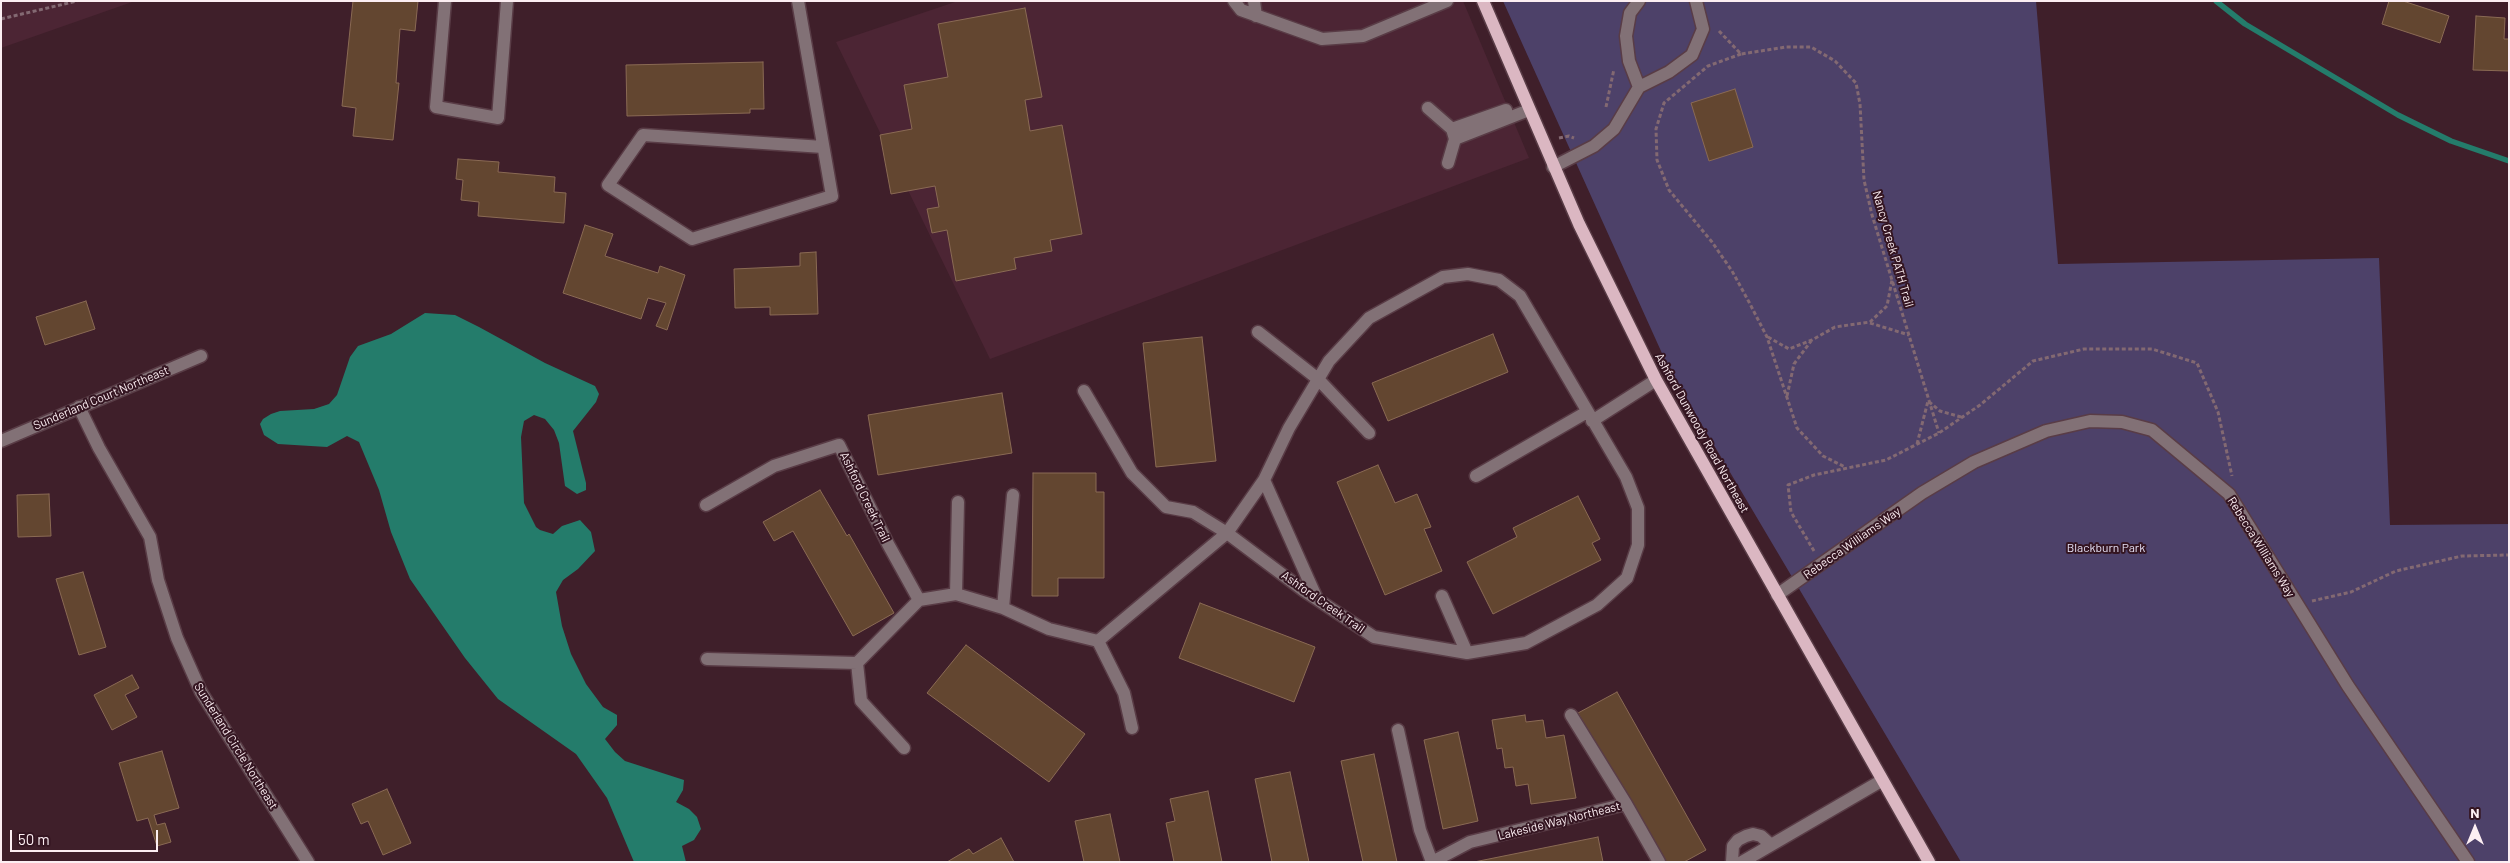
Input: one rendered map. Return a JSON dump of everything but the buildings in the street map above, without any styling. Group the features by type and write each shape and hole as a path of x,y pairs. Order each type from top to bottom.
{"main road":[{"name":"Ashford Dunwoody Road Northeast","path":"1483,1 1527,107 1617,306 1656,380 1776,595 1929,862"}],"street":[{"path":"445,1 436,107 498,118 507,1"},
{"path":"798,1 832,196 692,239 608,185 644,135 823,147"},
{"path":"1234,1 1241,10 1322,39 1363,36 1446,1"},
{"path":"1254,1 1256,16"},
{"path":"1639,1 1630,13 1626,36 1629,62 1639,87"},
{"path":"1554,167 1594,146 1614,129 1639,87 1669,72 1692,55 1703,29 1696,1"},
{"path":"1453,134 1527,107"},
{"path":"1428,108 1453,134"},
{"path":"1448,163 1453,134"},
{"name":"Ashford Creek Trail","path":"1084,391 1132,473 1166,507 1193,512 1228,533 1317,600 1374,637 1467,653 1526,643 1597,605 1627,578 1638,545 1638,508 1626,477 1520,296 1499,280 1468,274 1443,277 1369,318 1329,361 1289,428 1264,480 1228,533 1098,641"},
{"path":"1258,332 1318,379 1369,433"},
{"name":"Sunderland Court Northeast","path":"1,441 201,356"},
{"path":"1476,476 1590,417 1656,380"},
{"name":"Sunderland Circle Northeast","path":"79,407 99,448 150,537 158,580 177,638 201,692 308,862"},
{"name":"Rebecca Williams Way","path":"1776,595 1822,565 1922,493 1974,462 2046,432 2090,421 2122,422 2152,430 2229,494 2348,686 2468,862"},
{"name":"Ashford Creek Trail","path":"706,505 774,466 839,445 888,544 919,600"},
{"path":"1264,480 1317,600"},
{"path":"1003,608 1013,495"},
{"path":"956,594 958,502"},
{"path":"707,659 857,663 919,600 956,594 1003,608 1049,629 1098,641 1124,693 1132,728"},
{"path":"1442,596 1467,653"},
{"path":"857,663 861,701 904,748"},
{"path":"1571,715 1626,804"},
{"path":"1398,730 1420,830 1432,862"},
{"path":"1742,862 1881,781"},
{"name":"Lakeside Way Northeast","path":"1432,862 1470,842 1626,804 1659,862"},
{"path":"1732,862 1733,846 1738,840 1746,836 1753,834 1761,836 1771,845"}],"path":[{"path":"1,19 78,1"},
{"path":"1717,26 1720,33 1741,54"},
{"name":"Nancy Creek PATH Trail","path":"1787,397 1767,337 1732,271 1712,242 1669,190 1657,160 1656,129 1664,103 1708,66 1741,54 1786,47 1811,47 1835,61 1856,83 1860,104 1864,180 1872,215 1939,434 1886,460 1861,466 1845,467 1814,475 1788,485 1791,512 1822,565"},
{"path":"1603,114 1610,100 1614,67"},
{"path":"1555,130 1559,138 1569,136 1578,141"},
{"path":"1870,322 1887,306 1892,279"},
{"path":"1767,337 1789,349 1812,340 1835,327 1870,322 1909,335"},
{"path":"1812,340 1794,364 1787,397 1797,428 1823,456 1845,467"},
{"path":"1917,445 1928,401 1940,411 1961,417"}],"shaded area":[{"path":"1,1 135,1 1,48"},
{"path":"958,1 1463,1 1529,158 990,359 836,42"},
{"path":"425,313 455,315 545,363 595,386 599,394 596,402 573,431 586,483 586,490 577,494 565,486 559,443 554,430 545,419 534,415 524,421 521,437 524,503 536,527 540,530 553,534 562,526 580,520 591,532 595,551 578,569 563,580 556,592 562,626 571,654 586,684 603,707 617,715 617,725 605,739 615,752 625,761 684,780 683,790 676,802 689,809 697,817 701,829 694,840 682,846 686,862 634,862 607,798 576,754 498,699 465,658 410,579 391,532 379,490 359,442 347,436 327,447 278,444 264,435 260,424 263,419 271,414 280,411 314,409 329,404 337,395 350,357 358,346 391,334"}],"green space":[{"name":"Blackburn Park","path":"1503,1 2036,1 2058,264 2379,258 2390,525 2509,524 2509,862 1961,862 1670,371"}],"waterway":[{"path":"2216,1 2245,24 2398,115 2451,141 2509,161"}]}
